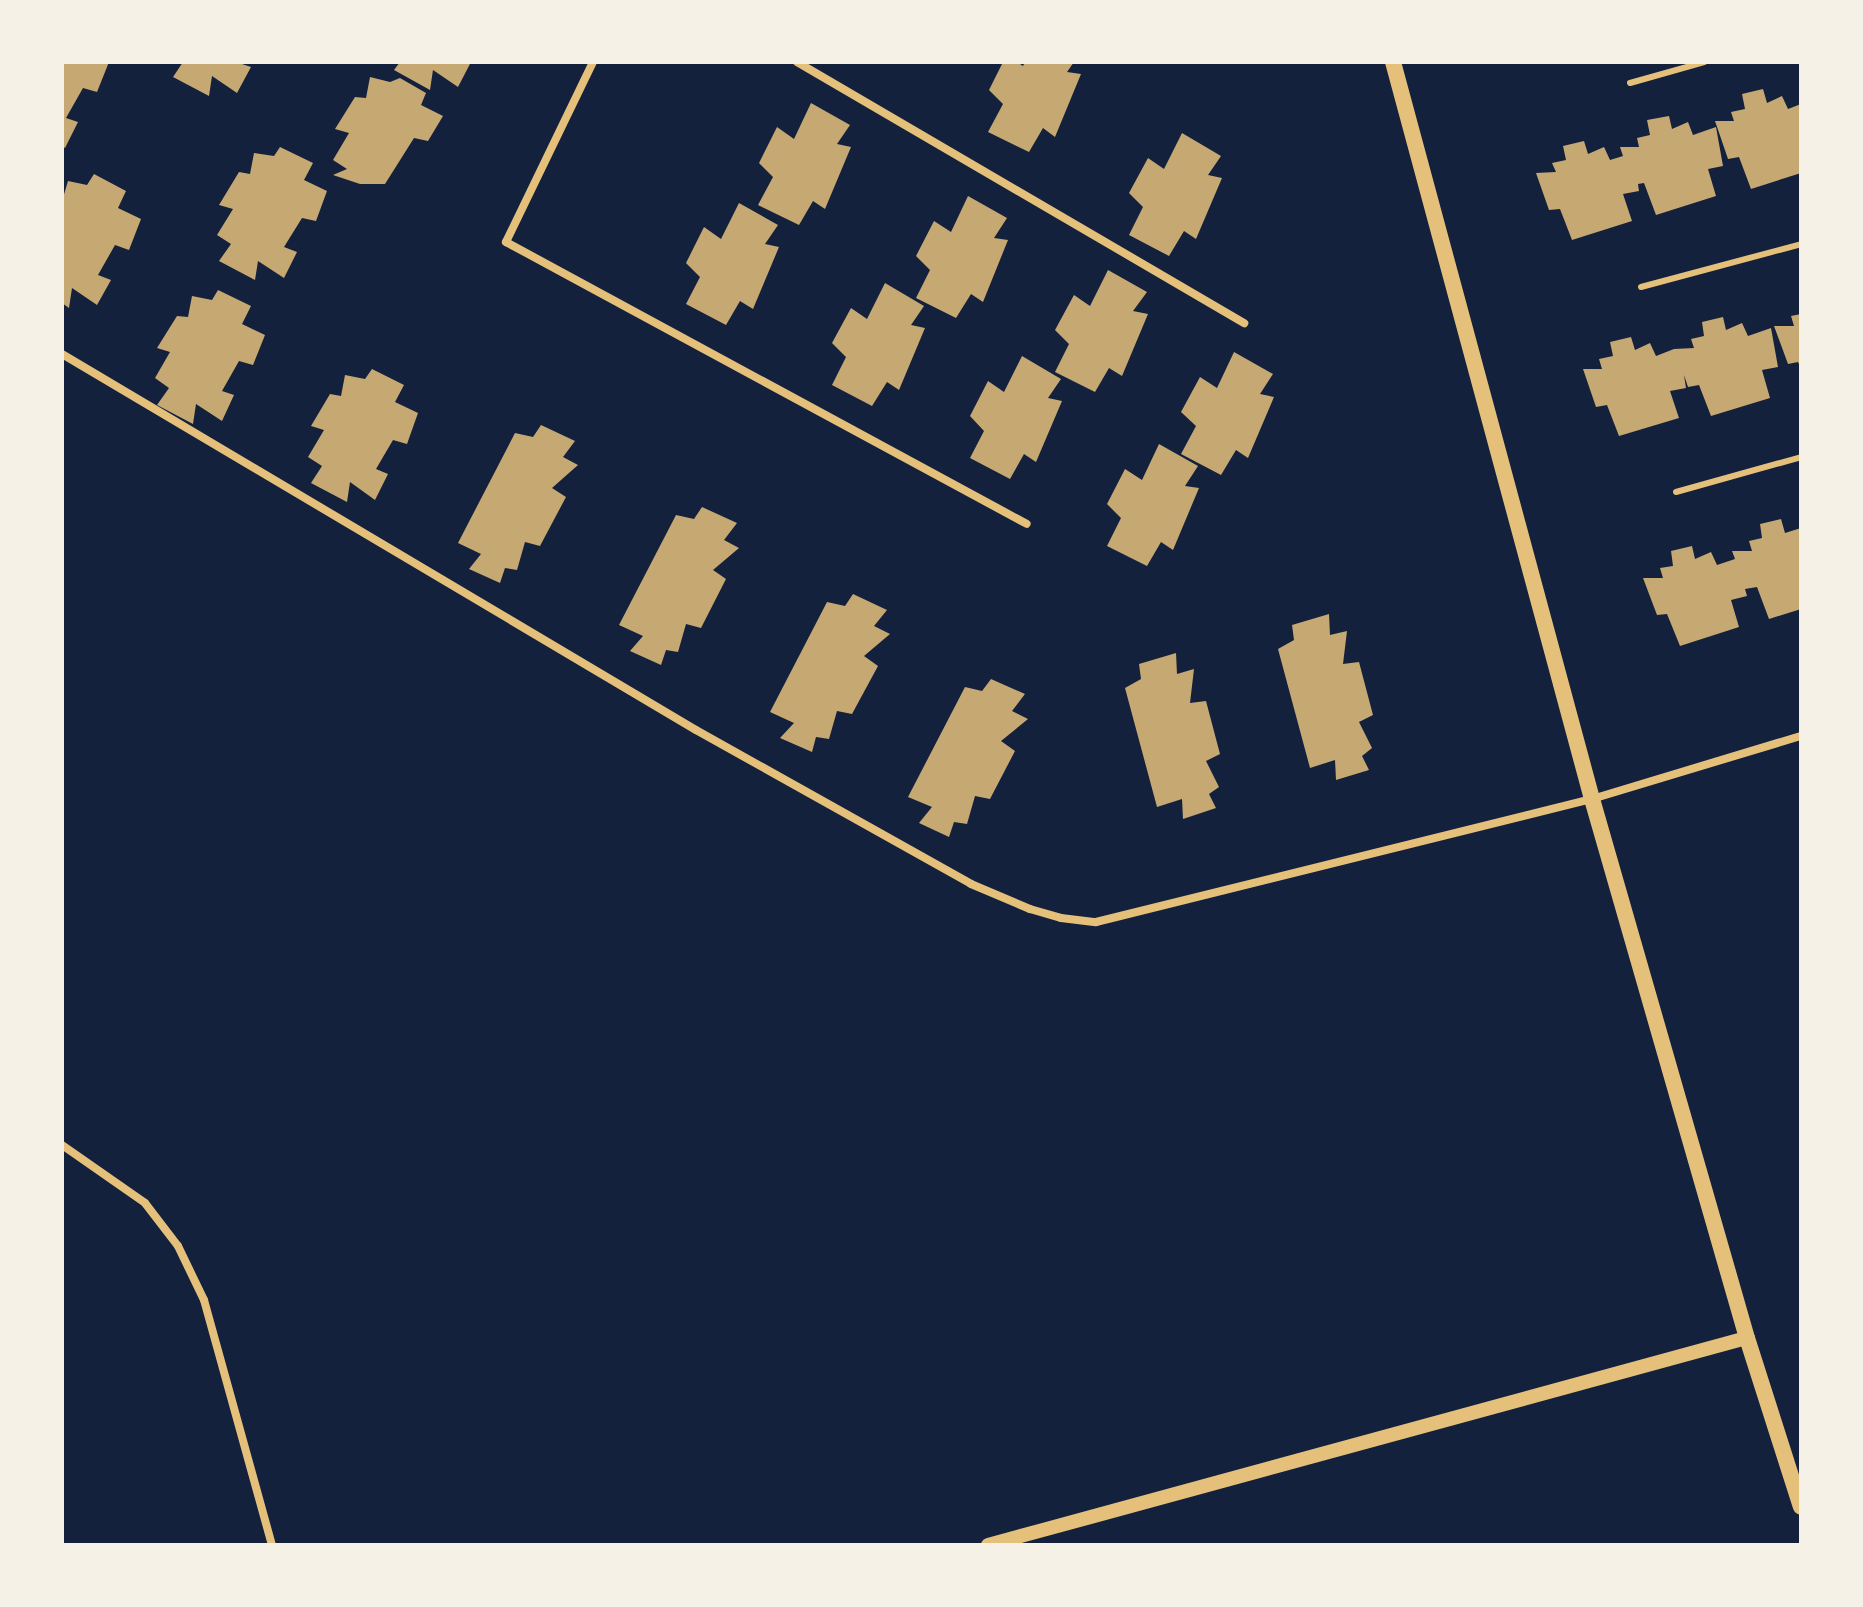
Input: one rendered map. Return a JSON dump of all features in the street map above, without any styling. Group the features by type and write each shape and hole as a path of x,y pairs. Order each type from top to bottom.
{"main road":[{"path":"1393,62 1592,799 1747,1338 1801,1507"}],"street":[{"path":"593,62 506,242 1027,524"},
{"path":"797,62 1244,323"},
{"path":"62,354 696,730 971,884 1030,909 1061,918 1096,922 1592,799 1801,736"},
{"path":"62,1145 145,1203 178,1246 204,1300 272,1545"},
{"path":"988,1545 1747,1338"}],"lane":[{"path":"1630,83 1704,62"},
{"path":"1641,287 1801,244"},
{"path":"1676,492 1801,457"}],"building":[{"path":"62,62 109,62 97,92 83,88 66,118 78,122 65,148 62,146"},
{"path":"183,62 236,62 251,67 237,93 212,76 209,96 173,77"},
{"path":"400,62 471,62 458,87 433,70 430,90 394,70"},
{"path":"1003,62 1017,62 1023,66 1025,62 1074,62 1067,72 1081,74 1055,137 1043,128 1029,152 988,132 1003,104 989,90"},
{"path":"370,77 390,82 400,78 426,93 421,105 443,116 428,141 414,138 385,184 360,184 333,175 347,169 333,160 349,133 335,129 355,97 366,98"},
{"path":"1763,89 1767,103 1782,96 1788,109 1801,104 1801,173 1751,189 1739,157 1728,159 1715,121 1734,121 1731,112 1745,109 1742,94"},
{"path":"811,103 850,125 837,144 851,147 825,209 813,201 799,225 758,205 773,177 759,163 777,127 794,139"},
{"path":"1669,116 1672,129 1688,122 1693,135 1716,127 1723,166 1708,169 1716,196 1656,215 1644,183 1638,184 1639,191 1623,194 1632,221 1572,240 1560,209 1549,210 1536,173 1556,172 1552,163 1566,160 1563,146 1584,141 1588,154 1604,147 1610,160 1623,156 1620,147 1639,147 1637,138 1650,135 1647,120"},
{"path":"1182,133 1221,156 1208,175 1222,178 1196,239 1184,231 1169,256 1129,235 1143,207 1129,193 1148,158 1164,169"},
{"path":"280,147 313,163 304,180 327,191 316,221 302,218 284,247 297,252 284,278 258,261 255,280 219,261 231,244 217,235 233,209 219,205 239,172 250,174 254,153 274,156"},
{"path":"94,174 126,191 118,208 141,219 129,250 115,245 98,275 111,280 97,305 72,288 69,308 62,303 62,201 68,181 87,185"},
{"path":"968,196 1007,218 994,238 1008,240 983,302 971,294 956,318 916,298 930,270 916,256 934,221 951,232"},
{"path":"739,203 778,225 765,244 779,247 753,309 740,301 726,325 686,304 700,277 686,263 704,227 721,239"},
{"path":"1108,270 1147,292 1133,311 1148,314 1122,376 1109,368 1095,392 1055,372 1069,344 1055,330 1074,295 1090,306"},
{"path":"885,283 924,306 911,325 925,328 899,390 887,382 872,406 832,385 846,357 832,343 851,308 867,319"},
{"path":"218,290 251,306 242,324 265,335 253,365 239,361 222,391 234,395 222,421 196,404 193,424 157,405 169,388 155,378 170,352 157,348 177,316 188,317 192,296 212,300"},
{"path":"1801,314 1801,368 1798,362 1788,364 1774,326 1794,326 1791,316"},
{"path":"1723,317 1726,330 1742,323 1748,336 1771,328 1778,367 1762,370 1770,398 1711,416 1699,385 1688,387 1684,375 1686,388 1670,391 1679,418 1619,436 1607,405 1596,407 1583,369 1602,369 1599,359 1613,356 1610,342 1631,337 1635,350 1650,343 1656,356 1674,349 1694,348 1691,339 1704,336 1702,322"},
{"path":"1234,352 1273,374 1260,394 1274,397 1248,458 1236,450 1221,475 1181,454 1196,426 1181,412 1200,377 1217,388"},
{"path":"1022,356 1061,379 1048,398 1062,401 1036,462 1024,454 1010,479 970,458 984,431 970,416 988,381 1004,392"},
{"path":"372,369 404,385 395,402 418,413 407,444 393,440 376,469 388,474 375,500 350,482 347,502 311,483 322,466 308,457 324,430 311,426 330,394 341,396 345,375 365,379"},
{"path":"541,425 575,441 563,457 578,465 552,488 566,497 540,546 525,542 517,570 505,568 500,583 469,569 481,554 458,543 515,433 533,437"},
{"path":"1159,444 1198,466 1185,486 1199,488 1173,550 1161,542 1147,566 1107,546 1121,518 1107,504 1125,469 1142,480"},
{"path":"702,507 737,523 724,540 739,548 713,570 726,579 701,628 686,624 678,652 666,650 661,665 630,651 643,636 619,625 676,515 694,519"},
{"path":"1781,519 1785,533 1801,528 1801,609 1769,619 1757,587 1745,589 1747,596 1731,600 1739,627 1680,646 1667,614 1657,615 1643,578 1663,578 1660,568 1673,566 1671,551 1692,546 1695,559 1711,552 1717,565 1735,559 1732,551 1752,551 1749,541 1762,538 1760,524"},
{"path":"853,594 887,610 874,626 890,634 864,656 878,666 852,714 837,711 829,739 816,737 812,752 780,738 794,723 770,712 827,602 845,606"},
{"path":"1329,614 1330,635 1347,631 1343,664 1359,662 1373,715 1359,722 1372,748 1362,756 1369,770 1336,780 1335,760 1310,768 1278,649 1294,640 1292,625"},
{"path":"1176,653 1177,674 1194,669 1190,703 1206,701 1220,754 1206,761 1219,787 1209,794 1216,808 1183,819 1182,799 1157,807 1125,688 1141,679 1139,664"},
{"path":"991,679 1025,694 1012,711 1028,719 1001,741 1015,751 990,799 975,796 967,824 954,822 949,837 919,823 932,807 908,797 965,687 982,691"}]}
